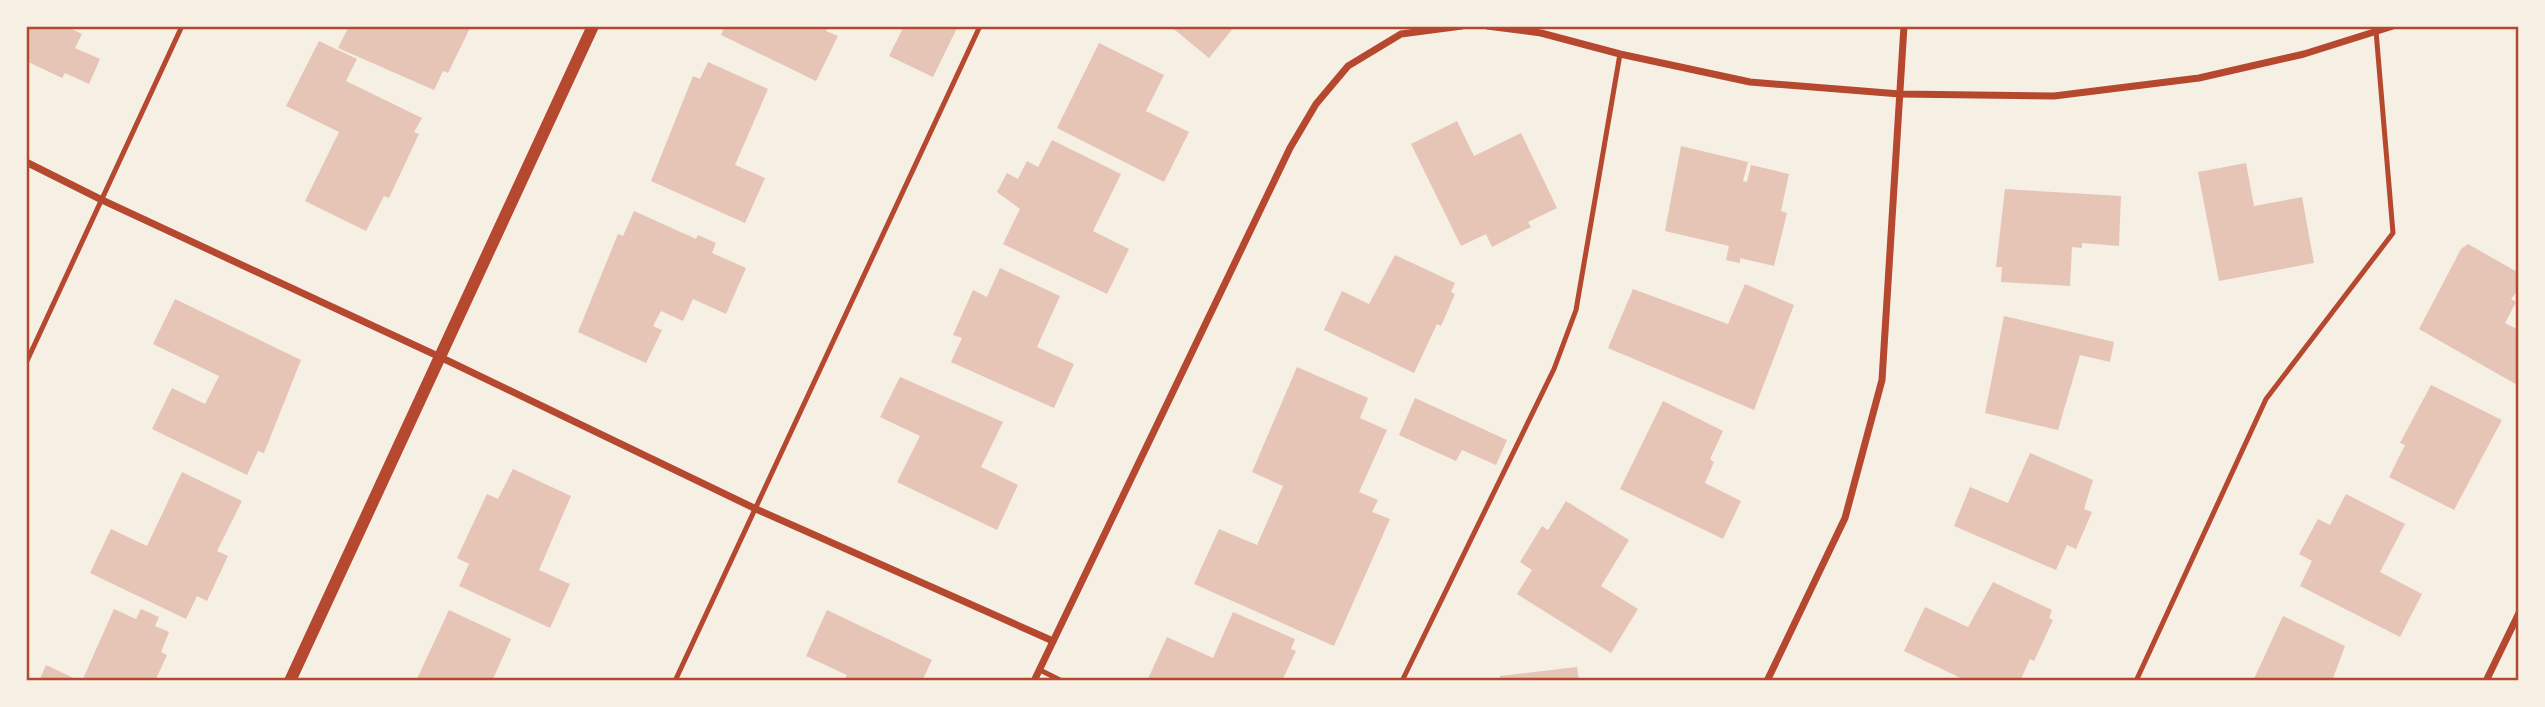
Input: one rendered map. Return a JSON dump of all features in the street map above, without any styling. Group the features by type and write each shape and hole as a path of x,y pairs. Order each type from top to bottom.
{"street":[{"path":"290,681 593,26"},
{"path":"1034,681 1290,148 1316,104 1348,66 1401,34 1462,26"},
{"path":"1487,26 1541,33 1620,54 1750,82 1900,94 2054,96 2199,78 2304,54 2393,26"},
{"path":"1767,681 1845,517 1882,380 1904,26"},
{"path":"26,162 756,509 1053,641"},
{"path":"2486,681 2519,613"}],"lane":[{"path":"26,363 182,26"},
{"path":"675,681 980,26"},
{"path":"2136,681 2266,399 2393,233 2376,31"},
{"path":"1402,681 1554,369 1576,310 1620,54"},
{"path":"1040,670 1062,681"}],"building":[{"path":"26,26 66,26 82,34 75,48 100,59 89,84 65,73 62,78 26,61"},
{"path":"349,26 471,26 448,73 443,71 434,90 338,48"},
{"path":"725,26 828,26 826,31 838,36 816,81 721,35"},
{"path":"904,26 958,26 933,77 889,56"},
{"path":"1170,26 1235,26 1209,58"},
{"path":"319,41 357,59 346,81 422,118 414,132 419,134 389,198 384,196 366,231 305,201 339,132 286,106"},
{"path":"1099,43 1164,75 1146,111 1189,132 1164,182 1057,128"},
{"path":"708,62 768,89 735,165 765,178 745,223 651,181 693,76 700,79"},
{"path":"1457,121 1474,156 1521,133 1557,208 1528,222 1531,227 1492,247 1486,234 1461,246 1411,144"},
{"path":"1052,140 1121,174 1093,231 1129,249 1107,294 1003,244 1020,209 997,192 1007,173 1018,179 1027,161 1038,167"},
{"path":"1681,146 1748,162 1743,181 1747,182 1751,165 1789,174 1781,211 1787,213 1774,266 1740,258 1740,263 1726,260 1729,246 1665,231"},
{"path":"2246,163 2254,206 2302,197 2314,263 2219,281 2198,172"},
{"path":"2005,189 2121,196 2119,246 2082,243 2082,248 2072,247 2070,286 2001,282 2002,267 1996,267"},
{"path":"634,211 696,239 698,235 716,243 712,253 746,268 726,314 693,299 683,321 661,311 653,326 662,330 646,363 578,332 618,234 623,236"},
{"path":"2468,244 2519,273 2519,289 2511,299 2516,302 2505,323 2519,330 2519,386 2419,329 2461,249"},
{"path":"1395,255 1455,283 1451,292 1455,294 1441,326 1437,324 1414,373 1324,330 1342,291 1369,304"},
{"path":"1000,268 1060,296 1037,347 1074,364 1054,408 951,362 962,338 953,335 973,290 987,297"},
{"path":"1745,284 1794,305 1754,410 1608,348 1633,289 1728,324"},
{"path":"175,299 301,360 264,453 258,451 247,475 152,429 172,388 205,404 219,376 153,344"},
{"path":"2004,316 2114,342 2110,362 2080,355 2058,430 1985,413"},
{"path":"1297,367 1368,398 1360,418 1387,430 1359,492 1378,500 1372,512 1390,519 1334,646 1194,584 1219,529 1257,545 1283,486 1252,472"},
{"path":"900,377 1003,422 981,467 1018,485 997,530 897,482 920,436 880,417"},
{"path":"2431,385 2502,420 2454,510 2389,477 2405,445 2400,443"},
{"path":"1415,398 1507,440 1496,465 1462,450 1456,461 1399,435"},
{"path":"1663,401 1723,431 1710,459 1714,462 1705,483 1741,501 1723,539 1620,489"},
{"path":"2030,453 2093,480 2084,509 2092,512 2076,549 2067,545 2056,570 1954,526 1970,487 2008,503"},
{"path":"513,469 571,496 539,570 570,584 550,628 459,586 469,564 457,558 487,494 498,499"},
{"path":"182,472 242,501 217,551 228,556 207,601 197,596 186,619 90,573 111,529 147,546"},
{"path":"2346,494 2405,524 2380,572 2422,594 2400,637 2300,586 2312,561 2299,554 2318,519 2330,525"},
{"path":"1566,501 1629,540 1601,586 1638,609 1611,653 1517,594 1532,570 1520,562 1542,526 1548,530"},
{"path":"1993,582 2052,610 2049,618 2053,620 2034,661 2030,659 2020,681 1967,681 1904,651 1925,607 1968,627"},
{"path":"114,609 136,619 141,609 159,617 155,626 169,632 161,652 167,655 155,681 82,681"},
{"path":"449,610 511,639 492,681 416,681"},
{"path":"827,610 932,660 922,681 844,681 847,675 806,656"},
{"path":"1233,612 1295,639 1291,649 1296,651 1282,681 1147,681 1167,637 1213,658"},
{"path":"2283,616 2345,646 2332,681 2253,681"},
{"path":"46,665 80,681 39,681"},
{"path":"1577,667 1579,681 1500,681 1500,676"}]}
